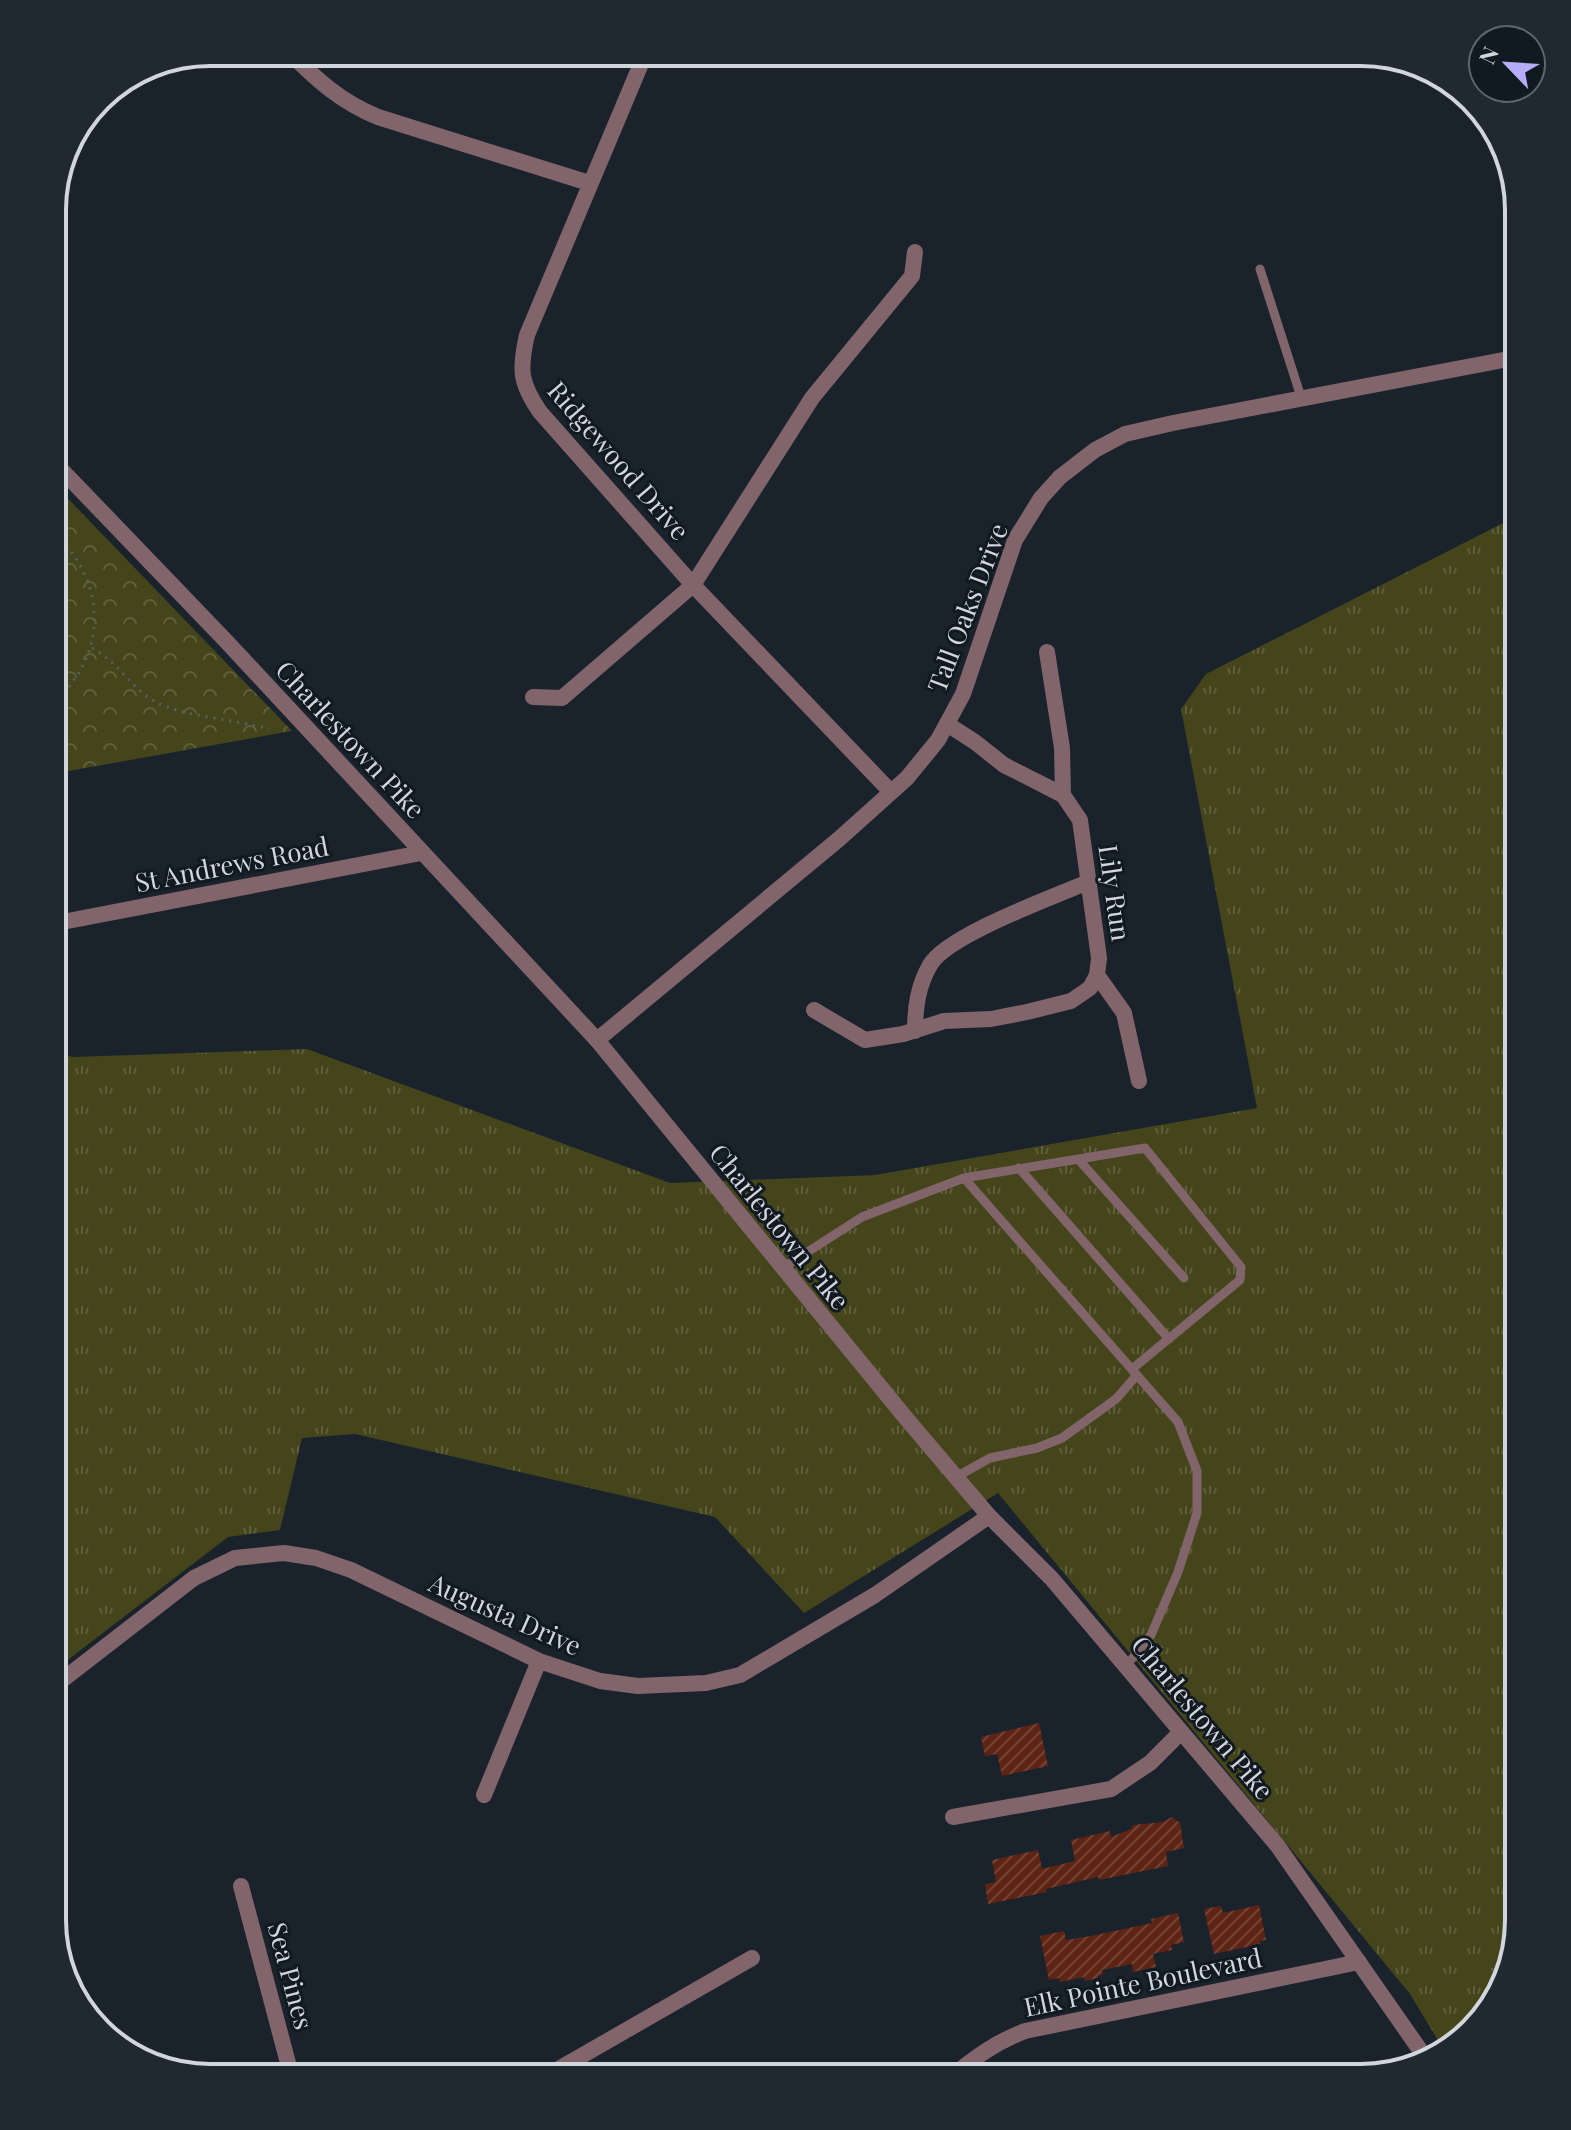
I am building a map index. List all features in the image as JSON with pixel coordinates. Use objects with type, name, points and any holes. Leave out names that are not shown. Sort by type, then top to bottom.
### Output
[{"type":"street","points":[[303,66],[320,84],[353,106],[378,117],[589,183]]},
{"type":"street","name":"Ridgewood Drive","points":[[640,66],[527,335],[522,355],[523,384],[540,412],[693,585],[891,792]]},
{"type":"street","points":[[533,697],[562,698],[693,585],[812,398],[912,276],[915,252]]},
{"type":"street","name":"Tall Oaks Drive","points":[[597,1040],[839,839],[891,792],[938,740],[963,694],[1015,540],[1041,498],[1060,477],[1095,450],[1125,434],[1301,397],[1505,360]]},
{"type":"street","name":"Charlestown Pike","points":[[66,475],[226,641],[597,1040],[781,1269],[956,1477],[989,1516],[1052,1579],[1277,1845],[1421,2051]]},
{"type":"street","points":[[947,724],[1004,765],[1063,795],[1062,748],[1047,652]]},
{"type":"street","name":"Lily Run","points":[[814,1010],[865,1040],[915,1031],[944,1021],[991,1019],[1071,1001],[1090,988],[1097,975],[1097,932],[1080,820],[1063,795]]},
{"type":"street","name":"St Andrews Road","points":[[66,921],[421,853]]},
{"type":"street","points":[[915,1031],[915,1001],[930,963],[950,945],[1088,882]]},
{"type":"street","points":[[1097,975],[1124,1013],[1139,1081]]},
{"type":"street","name":"Augusta Drive","points":[[66,1677],[194,1578],[235,1558],[284,1553],[316,1558],[351,1570],[539,1661],[600,1681],[638,1686],[680,1686],[740,1675],[875,1595],[989,1516]]},
{"type":"street","points":[[484,1795],[539,1661]]},
{"type":"street","points":[[953,1817],[1111,1789],[1150,1763],[1180,1733]]},
{"type":"street","name":"Sea Pines","points":[[241,1886],[288,2064]]},
{"type":"street","points":[[571,2064],[752,1958]]},
{"type":"street","name":"Elk Pointe Boulevard","points":[[967,2064],[1001,2040],[1025,2031],[1359,1962]]},
{"type":"lane","points":[[1260,269],[1301,397]]},
{"type":"lane","points":[[781,1269],[862,1217],[964,1178],[1145,1148],[1241,1267],[1240,1280],[1134,1372],[1116,1399],[1062,1438],[1037,1448],[990,1458],[956,1477]]},
{"type":"lane","points":[[1078,1159],[1184,1278]]},
{"type":"lane","points":[[1019,1168],[1169,1339]]},
{"type":"lane","points":[[964,1178],[1178,1422],[1197,1471],[1197,1513],[1178,1572],[1151,1635],[1127,1665]]},
{"type":"path","points":[[66,544],[89,584],[94,604],[92,648],[66,692]]},
{"type":"path","points":[[92,648],[151,699],[170,709],[269,729]]},
{"type":"green space","points":[[66,497],[292,731],[66,771]]},
{"type":"green space","points":[[1505,522],[1505,1920],[1504,1939],[1494,1975],[1486,1992],[1463,2022],[1438,2041],[1410,1994],[998,1493],[804,1613],[715,1517],[355,1434],[302,1438],[280,1530],[228,1537],[66,1661],[66,1055],[307,1049],[670,1183],[875,1175],[1257,1108],[1181,709],[1206,674]]},
{"type":"building","points":[[1039,1723],[1048,1766],[1002,1776],[997,1754],[985,1756],[981,1737]]},
{"type":"building","points":[[1172,1817],[1180,1823],[1184,1848],[1166,1852],[1168,1866],[1099,1880],[1098,1877],[1046,1889],[1047,1892],[988,1904],[985,1884],[996,1882],[992,1860],[1038,1850],[1042,1869],[1075,1861],[1071,1840],[1110,1831],[1111,1837],[1131,1829],[1133,1825],[1163,1822]]},
{"type":"building","points":[[1259,1905],[1266,1940],[1214,1954],[1204,1909],[1221,1906],[1223,1913]]},
{"type":"building","points":[[1178,1913],[1184,1942],[1171,1945],[1172,1950],[1153,1954],[1156,1967],[1133,1972],[1132,1964],[1102,1970],[1103,1974],[1098,1978],[1085,1981],[1084,1977],[1060,1982],[1059,1978],[1049,1980],[1040,1936],[1064,1931],[1066,1940],[1091,1936],[1152,1923],[1151,1919]]}]
